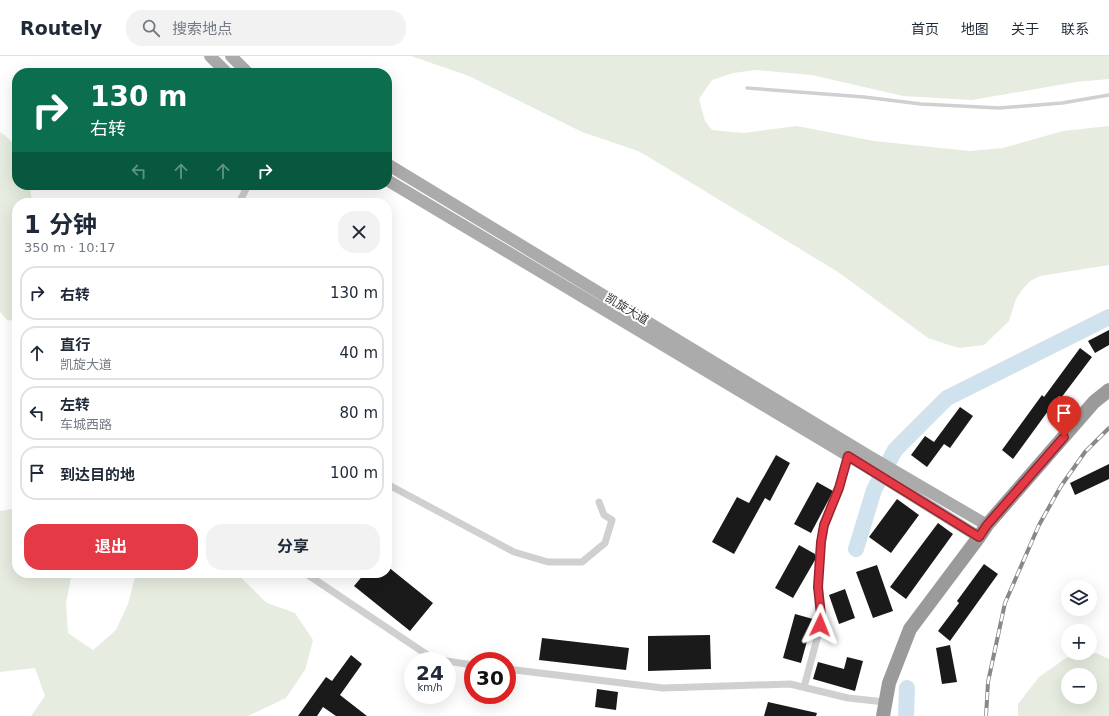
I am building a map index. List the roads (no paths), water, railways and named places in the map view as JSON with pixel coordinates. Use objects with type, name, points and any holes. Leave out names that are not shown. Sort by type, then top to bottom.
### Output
[{"type":"highway","points":[[884,709],[889,683],[910,629],[987,525],[1094,402],[1109,390]]},
{"type":"main road","points":[[210,56],[222,68]]},
{"type":"main road","points":[[231,56],[243,68]]},
{"type":"main road","name":"凯旋大道","points":[[392,167],[864,459]]},
{"type":"main road","name":"凯旋大道","points":[[392,183],[848,456],[864,459]]},
{"type":"main road","points":[[864,459],[893,477],[979,537]]},
{"type":"main road","points":[[893,477],[987,525]]},
{"type":"street","points":[[804,687],[818,635],[821,615],[818,587],[821,542],[824,525],[839,488],[848,456]]},
{"type":"street","points":[[392,487],[514,552],[548,562],[582,562],[605,543],[612,520],[604,514],[599,502]]},
{"type":"street","points":[[312,578],[423,652]]},
{"type":"street","points":[[516,670],[663,688],[790,684],[848,698],[884,709]]},
{"type":"lane","points":[[746,88],[864,97],[920,104],[999,108],[1062,103],[1109,96]]},
{"type":"waterway","points":[[856,549],[874,490],[895,450],[947,398],[1109,317]]},
{"type":"waterway","points":[[906,716],[907,688]]},
{"type":"railway","points":[[986,716],[988,682],[1005,603],[1039,525],[1061,486],[1085,452],[1109,428]]}]
